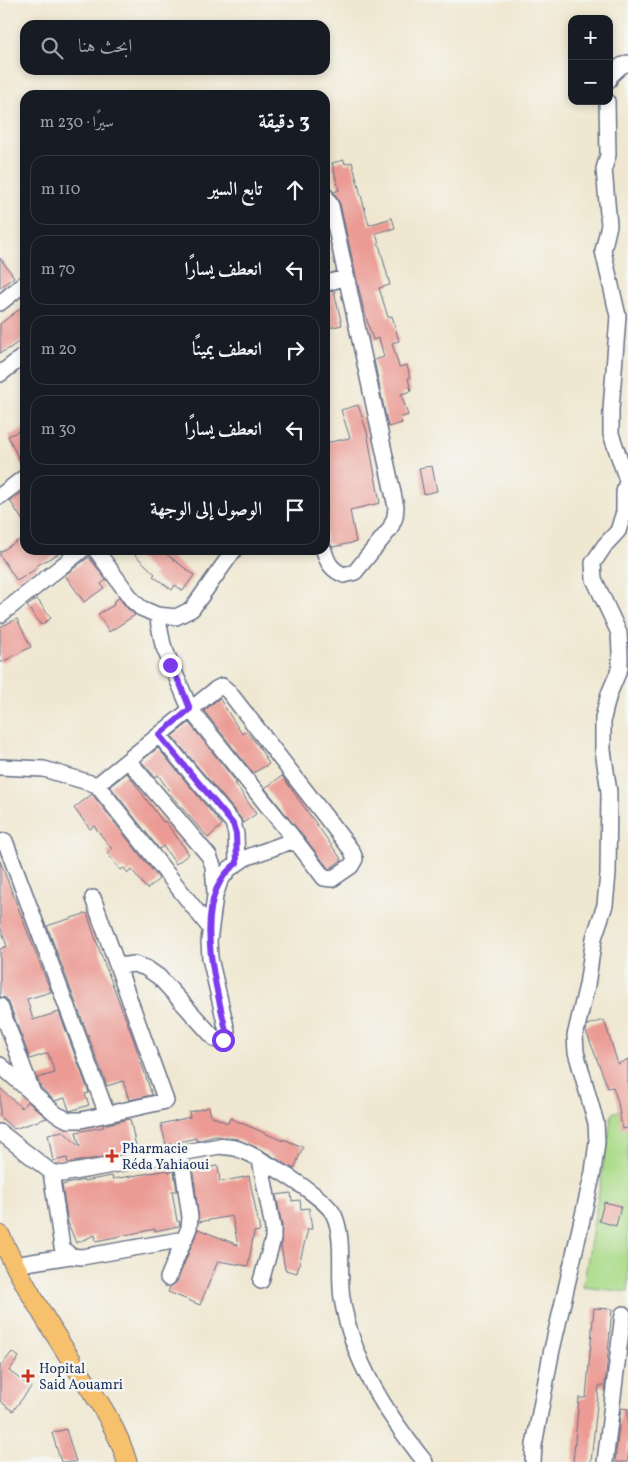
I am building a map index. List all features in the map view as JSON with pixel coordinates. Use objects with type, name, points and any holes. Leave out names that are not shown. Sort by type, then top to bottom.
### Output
[{"type":"main road","points":[[0,1235],[14,1266],[40,1311],[104,1409],[124,1450],[127,1462]]},
{"type":"street","points":[[613,73],[628,63]]},
{"type":"street","points":[[533,1462],[534,1445],[551,1354],[593,1172],[597,1142],[596,1123],[576,1052],[576,1036],[594,938],[605,905],[608,874],[609,792],[603,750],[603,718],[609,694],[620,668],[620,652],[619,634],[594,579],[593,562],[605,545],[618,532],[624,512],[627,479],[611,434],[618,316],[603,251],[609,225],[604,169],[608,155],[607,105]]},
{"type":"street","points":[[325,555],[333,570],[344,575],[355,572],[390,529],[395,517],[396,508],[330,204]]},
{"type":"street","points":[[330,282],[346,277]]},
{"type":"street","points":[[0,303],[20,287]]},
{"type":"street","points":[[0,374],[20,359]]},
{"type":"street","points":[[0,496],[20,480]]},
{"type":"street","points":[[0,615],[76,555]]},
{"type":"street","points":[[100,555],[133,601],[141,608],[157,615],[176,617],[192,609],[230,555]]},
{"type":"street","points":[[97,785],[190,709],[222,686],[229,692],[352,851],[355,859],[351,866],[332,879],[324,878],[190,709],[163,645],[157,615]]},
{"type":"street","points":[[159,735],[233,824],[236,834],[237,863]]},
{"type":"street","points":[[128,760],[209,856],[213,866],[215,896]]},
{"type":"street","points":[[0,766],[44,769],[97,785],[210,928]]},
{"type":"street","points":[[2,838],[107,1114]]},
{"type":"street","points":[[119,966],[134,964],[146,968],[159,977],[216,1040],[223,1040],[226,1031],[210,958],[210,928],[215,896],[220,881],[230,869],[245,858],[289,842],[298,844]]},
{"type":"street","points":[[0,1065],[56,1114],[68,1120],[81,1120],[166,1101],[93,898]]},
{"type":"street","points":[[0,1006],[32,1093]]},
{"type":"street","points":[[0,1132],[51,1172],[62,1174],[220,1146],[235,1148],[260,1160],[323,1202],[334,1214],[338,1230],[341,1296],[363,1370],[389,1414],[425,1462]]},
{"type":"street","points":[[168,1278],[189,1228],[190,1217],[181,1154]]},
{"type":"street","points":[[260,1160],[273,1228],[273,1239],[261,1281]]},
{"type":"street","points":[[51,1172],[62,1247],[70,1256]]},
{"type":"street","points":[[14,1266],[70,1256],[82,1257],[185,1239]]},
{"type":"street","points":[[605,1462],[623,1314]]},
{"type":"green space","points":[[628,1108],[628,1292],[583,1287],[612,1113]]},
{"type":"building","points":[[344,160],[345,164],[352,162],[369,225],[392,218],[395,228],[376,233],[390,285],[379,288],[388,317],[392,316],[399,341],[392,343],[399,367],[407,365],[411,391],[401,394],[408,415],[400,418],[402,423],[388,427],[374,360],[384,357],[379,338],[373,340],[363,307],[340,204],[334,192],[339,190],[332,163]]},
{"type":"building","points":[[0,258],[14,277],[0,288]]},
{"type":"building","points":[[334,291],[342,325],[330,328],[330,292]]},
{"type":"building","points":[[20,309],[20,341],[0,353],[0,324]]},
{"type":"building","points":[[358,405],[367,432],[380,503],[350,510],[356,542],[333,547],[330,544],[330,442],[350,438],[341,410]]},
{"type":"building","points":[[20,430],[20,462],[8,436]]},
{"type":"building","points":[[432,466],[437,491],[424,494],[419,468]]},
{"type":"building","points":[[20,494],[20,516],[10,501]]},
{"type":"building","points":[[19,540],[20,555],[56,555],[36,566],[37,568],[17,581],[0,555],[0,552]]},
{"type":"building","points":[[135,555],[168,555],[194,575],[183,591],[175,585],[172,590],[153,576],[155,574]]},
{"type":"building","points":[[89,557],[106,580],[101,584],[104,588],[84,602],[65,575]]},
{"type":"building","points":[[119,598],[135,615],[109,632],[98,614],[114,605],[113,602]]},
{"type":"building","points":[[37,599],[51,618],[41,625],[27,606]]},
{"type":"building","points":[[17,619],[31,647],[0,663],[0,627]]},
{"type":"building","points":[[219,698],[242,734],[246,731],[259,747],[269,764],[253,773],[204,711]]},
{"type":"building","points":[[189,723],[237,783],[235,783],[256,814],[243,823],[172,736]]},
{"type":"building","points":[[158,748],[222,825],[208,838],[169,793],[158,775],[155,777],[141,761]]},
{"type":"building","points":[[127,773],[189,854],[176,864],[163,846],[159,849],[110,786]]},
{"type":"building","points":[[282,776],[342,860],[329,869],[265,788]]},
{"type":"building","points":[[92,794],[159,879],[147,889],[132,870],[128,873],[124,868],[120,870],[107,853],[112,849],[94,826],[90,829],[74,808]]},
{"type":"building","points":[[0,861],[51,992],[27,999],[33,1020],[59,1012],[89,1093],[85,1094],[89,1105],[70,1111],[65,1098],[55,1101],[41,1088],[37,1078],[55,1073],[48,1053],[30,1059],[9,1003],[6,998],[0,997],[0,949],[7,946],[0,926]]},
{"type":"building","points":[[87,913],[152,1095],[129,1100],[123,1081],[107,1086],[47,926]]},
{"type":"building","points":[[604,1020],[618,1064],[628,1059],[628,1128],[622,1129],[618,1102],[613,1087],[608,1088],[586,1031],[587,1025]]},
{"type":"building","points":[[0,1088],[22,1108],[27,1101],[47,1118],[14,1129],[0,1117]]},
{"type":"building","points":[[209,1107],[211,1116],[228,1123],[230,1118],[283,1141],[283,1139],[303,1147],[294,1169],[262,1150],[237,1139],[216,1136],[196,1141],[196,1138],[166,1145],[161,1124],[190,1117],[189,1112]]},
{"type":"building","points":[[130,1119],[137,1151],[68,1163],[67,1158],[53,1161],[48,1134],[63,1131],[80,1147],[76,1132],[104,1127],[103,1125]]},
{"type":"building","points":[[218,1166],[220,1182],[249,1176],[260,1231],[254,1232],[248,1266],[218,1261],[200,1305],[168,1292],[170,1287],[177,1282],[198,1229],[238,1245],[232,1216],[199,1222],[193,1169]]},
{"type":"building","points":[[168,1170],[168,1172],[174,1171],[177,1191],[172,1191],[177,1221],[180,1222],[179,1226],[96,1241],[95,1235],[76,1243],[68,1223],[62,1185],[112,1176],[113,1179]]},
{"type":"building","points":[[291,1193],[292,1201],[300,1200],[301,1209],[309,1208],[312,1229],[308,1229],[297,1273],[285,1270],[281,1245],[282,1226],[276,1195]]},
{"type":"building","points":[[604,1202],[621,1206],[616,1226],[599,1221]]},
{"type":"building","points":[[594,1308],[612,1309],[605,1386],[599,1386],[591,1462],[573,1462],[579,1398],[586,1398]]},
{"type":"building","points":[[12,1352],[19,1357],[9,1371],[31,1387],[13,1411],[0,1401],[0,1364],[2,1365]]},
{"type":"building","points":[[621,1408],[628,1409],[628,1462],[615,1462]]},
{"type":"building","points":[[66,1429],[76,1462],[61,1462],[52,1433]]},
{"type":"place","name":"Pharmacie Réda Yahiaoui","points":[[112,1156]]},
{"type":"place","name":"Hopital Said Aouamri","points":[[28,1376]]},
{"type":"route","points":[[170,665],[190,709],[159,735],[233,824],[236,834],[237,863],[220,881],[211,917],[209,941],[210,958],[226,1031],[223,1040]]}]
